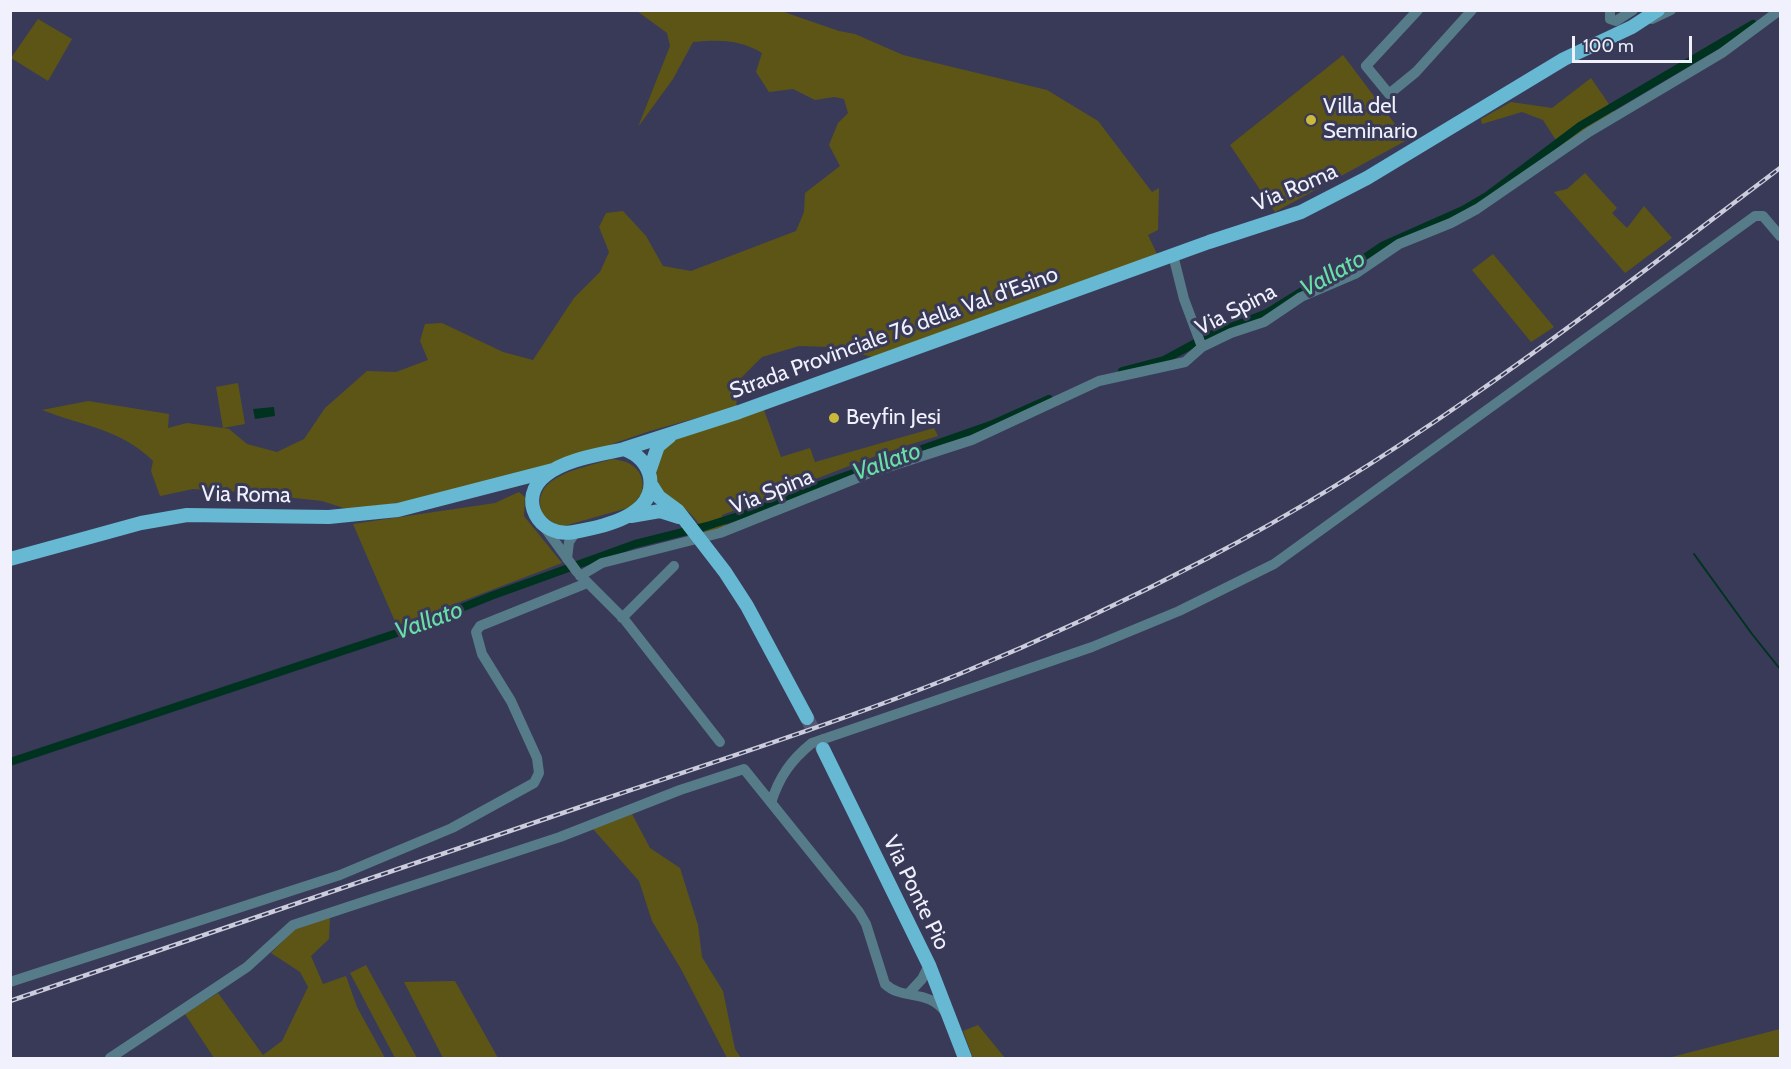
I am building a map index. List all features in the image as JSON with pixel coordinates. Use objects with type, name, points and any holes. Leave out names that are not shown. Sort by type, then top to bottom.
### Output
[{"type":"main road","name":"Via Roma","points":[[1123,273],[1301,212],[1367,178],[1564,59],[1632,27],[1658,10]]},
{"type":"main road","name":"Strada Provinciale 76 della Val d'Esino","points":[[483,489],[540,471],[553,470],[640,446],[678,430],[873,364],[1123,273]]},
{"type":"main road","name":"Strada Provinciale 76 della Val d'Esino","points":[[544,528],[563,533],[576,532],[629,516],[648,500],[650,479],[658,446],[678,430]]},
{"type":"main road","points":[[624,449],[637,454],[658,497],[670,504],[699,536],[747,606],[807,718]]},
{"type":"main road","points":[[544,528],[535,516],[532,495],[537,484],[553,470]]},
{"type":"main road","points":[[483,489],[520,486],[532,495]]},
{"type":"main road","name":"Via Roma","points":[[10,559],[141,523],[187,515],[329,517],[398,510],[483,489]]},
{"type":"main road","points":[[629,516],[660,511],[685,521]]},
{"type":"main road","name":"Via Ponte Pio","points":[[823,749],[929,965],[965,1059]]},
{"type":"street","points":[[1418,10],[1366,66],[1389,94],[1416,72],[1472,10]]},
{"type":"street","points":[[1611,16],[1633,10]]},
{"type":"street","points":[[1632,27],[1671,10]]},
{"type":"street","name":"Via Spina","points":[[10,982],[340,875],[452,828],[534,783],[539,773],[537,758],[511,701],[482,654],[476,632],[480,626],[581,577],[602,562],[699,536],[720,533],[867,474],[972,440],[1099,381],[1185,362],[1201,343],[1264,322],[1301,297],[1355,274],[1399,244],[1451,223],[1477,209],[1589,132],[1722,53],[1780,10]]},
{"type":"street","points":[[771,803],[778,781],[793,758],[819,740],[1092,647],[1179,611],[1274,564],[1755,216],[1763,216],[1780,236]]},
{"type":"street","points":[[1173,255],[1184,299],[1201,343]]},
{"type":"street","points":[[544,528],[581,577],[622,618],[720,742]]},
{"type":"street","points":[[568,560],[569,542],[576,532]]},
{"type":"street","points":[[622,618],[674,566]]},
{"type":"street","points":[[110,1059],[247,967],[284,930],[302,921],[560,837],[680,790],[744,769],[859,912],[866,924],[885,984],[891,990],[925,996],[935,1002],[948,1016]]},
{"type":"street","points":[[908,993],[922,979],[929,965]]},
{"type":"street","points":[[908,993],[921,985],[937,985]]},
{"type":"street","points":[[925,996],[932,993],[937,985]]},
{"type":"shaded area","points":[[637,11],[781,11],[839,31],[855,34],[903,55],[1047,90],[1098,121],[1152,192],[1159,188],[1158,230],[1148,235],[1157,254],[877,358],[831,347],[799,346],[762,357],[739,380],[736,407],[650,431],[554,464],[411,501],[350,510],[322,501],[240,492],[193,489],[160,496],[151,471],[153,461],[141,450],[115,435],[42,410],[88,401],[169,414],[168,428],[187,423],[229,429],[247,444],[277,452],[304,439],[325,408],[367,371],[396,372],[428,360],[420,341],[425,324],[442,323],[503,352],[533,360],[574,298],[600,272],[609,252],[599,227],[606,213],[623,211],[646,236],[663,266],[691,271],[796,231],[804,212],[805,193],[840,166],[829,145],[838,123],[848,113],[844,99],[834,97],[815,100],[793,89],[769,92],[756,72],[762,53],[745,45],[728,42],[693,42],[673,79],[638,127],[670,46],[667,33]]},
{"type":"shaded area","points":[[38,19],[72,39],[48,81],[11,58]]},
{"type":"shaded area","points":[[1343,55],[1407,140],[1275,212],[1230,145]]},
{"type":"shaded area","points":[[1591,78],[1615,113],[1561,148],[1543,120],[1522,112],[1482,124],[1481,119],[1511,102],[1552,108]]},
{"type":"shaded area","points":[[1585,173],[1617,208],[1612,213],[1627,228],[1644,206],[1672,238],[1625,273],[1554,192],[1567,189]]},
{"type":"shaded area","points":[[1493,254],[1554,327],[1531,342],[1472,270]]},
{"type":"shaded area","points":[[238,383],[245,424],[223,428],[216,387]]},
{"type":"shaded area","points":[[274,407],[275,416],[255,419],[253,409]]},
{"type":"shaded area","points":[[764,410],[781,457],[810,448],[815,462],[934,428],[938,436],[856,463],[722,515],[727,528],[706,533],[680,504],[667,496],[658,483],[656,468],[661,453],[670,441]]},
{"type":"shaded area","points":[[612,459],[626,462],[640,473],[642,493],[631,507],[564,526],[555,524],[543,515],[540,501],[543,491],[551,482],[574,470]]},
{"type":"shaded area","points":[[519,492],[525,497],[524,516],[562,563],[397,626],[353,524],[495,503]]},
{"type":"shaded area","points":[[632,814],[650,848],[680,868],[698,925],[702,957],[723,991],[735,1049],[741,1058],[727,1058],[681,969],[652,921],[639,881],[593,829]]},
{"type":"shaded area","points":[[330,917],[329,939],[311,956],[323,984],[346,976],[357,1007],[385,1058],[214,1058],[185,1014],[218,993],[263,1055],[282,1041],[308,987],[300,972],[271,953],[294,930]]},
{"type":"shaded area","points":[[366,965],[417,1058],[395,1058],[350,973]]},
{"type":"shaded area","points":[[455,981],[498,1058],[443,1058],[404,982]]},
{"type":"shaded area","points":[[978,1025],[1005,1058],[973,1058],[963,1031]]},
{"type":"shaded area","points":[[1780,1029],[1780,1058],[1668,1058]]},
{"type":"waterway","name":"Vallato","points":[[1122,371],[1164,360],[1210,335],[1267,313],[1312,285],[1345,271],[1382,246],[1463,210],[1487,196],[1580,126],[1753,24]]},
{"type":"waterway","name":"Vallato","points":[[10,762],[409,629],[491,596],[635,544],[707,526],[760,509],[811,488],[993,424],[1049,399]]},
{"type":"waterway","points":[[1694,554],[1780,669]]},
{"type":"tunnel","points":[[807,718],[823,749]]},
{"type":"railway","points":[[10,1001],[821,726],[957,675],[1084,620],[1208,558],[1284,516],[1431,424],[1642,273],[1780,168]]},
{"type":"place","name":"Villa del Seminario","points":[[1311,120]]},
{"type":"place","name":"Beyfin Jesi","points":[[834,418]]}]
